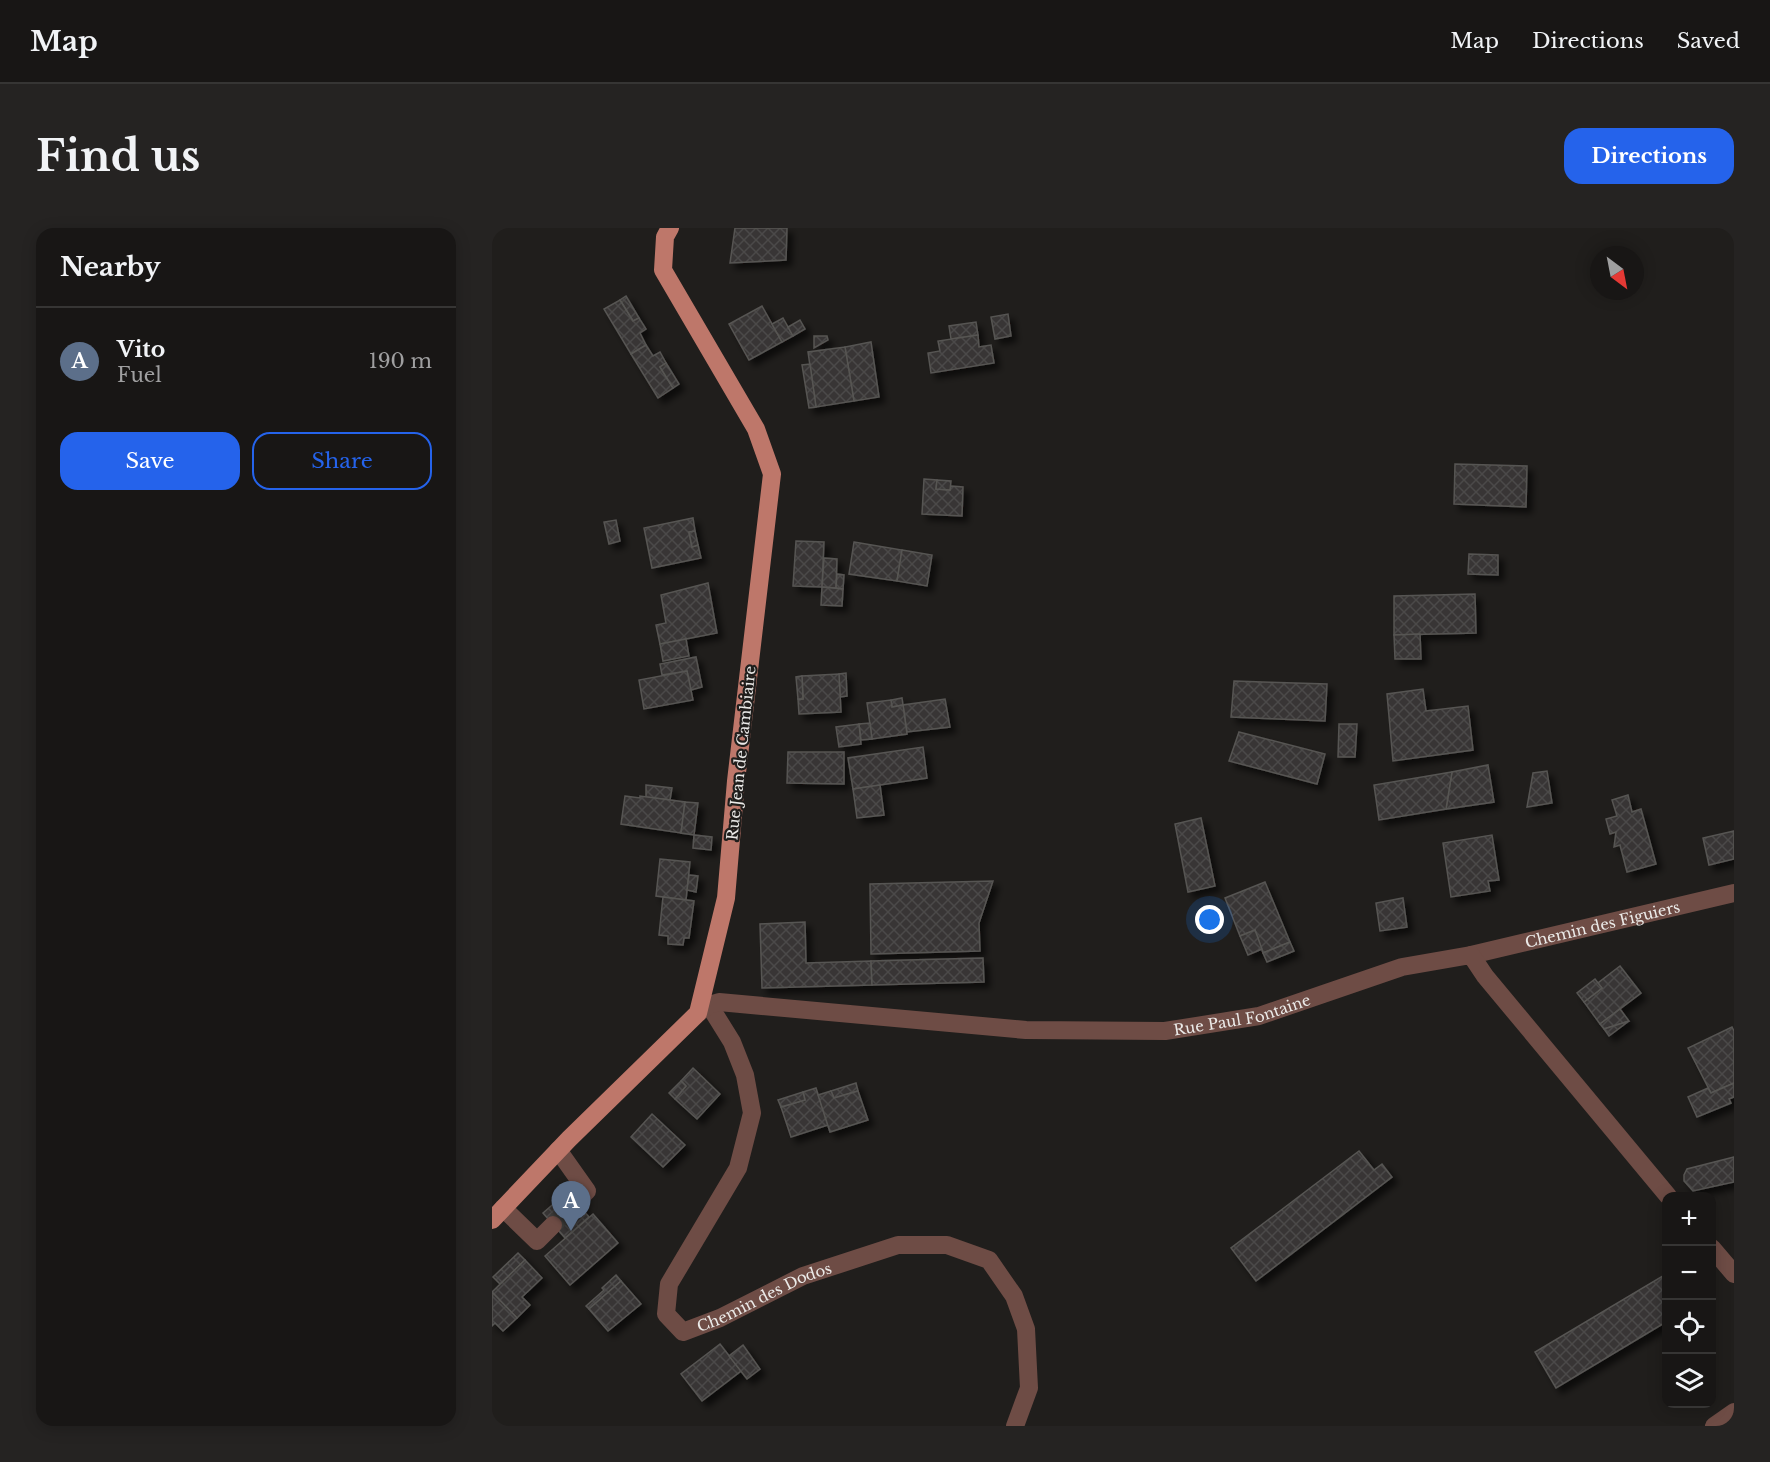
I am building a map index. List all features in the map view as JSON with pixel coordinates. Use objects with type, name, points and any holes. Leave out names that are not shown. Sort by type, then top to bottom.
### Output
[{"type":"main road","name":"Rue Jean de Cambiaire","points":[[670,228],[665,237],[663,270],[756,429],[772,474],[736,781],[726,898],[704,1009]]},
{"type":"main road","points":[[497,1214],[558,1150],[704,1009]]},
{"type":"street","name":"Chemin des Figuiers","points":[[1471,955],[1734,893]]},
{"type":"street","name":"Rue Paul Fontaine","points":[[704,1009],[719,1002],[1026,1030],[1165,1031],[1259,1016],[1402,967],[1471,955]]},
{"type":"street","points":[[1471,955],[1485,976],[1664,1192]]},
{"type":"street","name":"Chemin des Dodos","points":[[704,1009],[732,1042],[745,1075],[752,1113],[738,1168],[669,1284],[666,1314],[683,1332],[720,1318],[803,1276],[856,1258],[898,1245],[947,1245],[989,1260],[1014,1296],[1026,1329],[1029,1388],[1015,1426]]},
{"type":"street","points":[[558,1150],[587,1191],[576,1202]]},
{"type":"street","points":[[497,1214],[537,1241],[553,1225]]},
{"type":"street","points":[[1716,1253],[1734,1274]]},
{"type":"street","points":[[1714,1426],[1734,1412]]},
{"type":"building","points":[[735,228],[787,228],[786,260],[730,263]]},
{"type":"building","points":[[626,296],[639,318],[633,321],[620,300]]},
{"type":"building","points":[[620,300],[633,321],[639,318],[646,329],[640,333],[646,345],[631,354],[604,309]]},
{"type":"building","points":[[762,306],[782,342],[749,360],[729,324]]},
{"type":"building","points":[[1008,314],[1011,336],[995,339],[991,317]]},
{"type":"building","points":[[783,318],[793,336],[782,342],[772,324]]},
{"type":"building","points":[[800,320],[805,329],[793,336],[788,327]]},
{"type":"building","points":[[976,322],[978,335],[951,339],[949,326]]},
{"type":"building","points":[[978,335],[979,347],[991,345],[994,363],[931,373],[928,353],[940,351],[938,341]]},
{"type":"building","points":[[814,336],[827,336],[828,340],[814,348]]},
{"type":"building","points":[[871,342],[879,397],[854,401],[845,347]]},
{"type":"building","points":[[646,345],[653,356],[660,352],[666,363],[660,367],[673,388],[658,398],[631,354]]},
{"type":"building","points":[[845,347],[854,401],[816,407],[808,352]]},
{"type":"building","points":[[666,363],[679,384],[673,388],[660,367]]},
{"type":"building","points":[[810,364],[816,407],[809,408],[802,365]]},
{"type":"building","points":[[1455,464],[1527,466],[1526,507],[1454,504]]},
{"type":"building","points":[[924,479],[937,480],[936,489],[950,490],[951,486],[963,487],[962,516],[922,514]]},
{"type":"building","points":[[937,480],[951,481],[950,490],[936,489]]},
{"type":"building","points":[[693,518],[695,531],[689,532],[692,547],[698,545],[701,558],[652,568],[644,528]]},
{"type":"building","points":[[616,520],[620,541],[609,544],[604,522]]},
{"type":"building","points":[[695,531],[698,545],[692,547],[689,532]]},
{"type":"building","points":[[796,541],[824,542],[822,587],[793,586]]},
{"type":"building","points":[[854,542],[902,550],[897,581],[849,574]]},
{"type":"building","points":[[902,550],[932,555],[927,586],[897,581]]},
{"type":"building","points":[[1469,554],[1498,555],[1498,575],[1468,574]]},
{"type":"building","points":[[824,558],[837,559],[836,588],[822,587]]},
{"type":"building","points":[[837,574],[844,575],[843,589],[836,588]]},
{"type":"building","points":[[708,583],[717,633],[660,644],[656,625],[666,623],[661,595]]},
{"type":"building","points":[[822,587],[843,589],[842,606],[821,605]]},
{"type":"building","points":[[1475,594],[1476,633],[1394,635],[1394,596]]},
{"type":"building","points":[[1420,634],[1421,659],[1395,659],[1394,635]]},
{"type":"building","points":[[686,639],[689,656],[663,661],[660,644]]},
{"type":"building","points":[[696,657],[702,687],[691,690],[687,671],[662,675],[660,664]]},
{"type":"building","points":[[687,671],[693,700],[644,709],[639,680]]},
{"type":"building","points":[[846,673],[847,696],[840,697],[839,674]]},
{"type":"building","points":[[839,674],[841,712],[799,714],[798,699],[803,699],[802,676]]},
{"type":"building","points":[[802,676],[803,699],[798,699],[796,677]]},
{"type":"building","points":[[1234,681],[1327,684],[1325,721],[1231,717]]},
{"type":"building","points":[[1423,689],[1426,711],[1468,706],[1473,750],[1393,761],[1387,694]]},
{"type":"building","points":[[902,698],[903,705],[892,707],[891,700]]},
{"type":"building","points":[[945,699],[950,727],[907,732],[903,705]]},
{"type":"building","points":[[891,700],[892,707],[903,705],[907,734],[872,739],[867,703]]},
{"type":"building","points":[[870,723],[872,739],[861,740],[859,724]]},
{"type":"building","points":[[859,724],[861,744],[839,747],[836,727]]},
{"type":"building","points":[[1339,724],[1357,724],[1355,757],[1338,757]]},
{"type":"building","points":[[1239,732],[1325,754],[1317,784],[1229,761]]},
{"type":"building","points":[[923,747],[927,778],[853,789],[848,758]]},
{"type":"building","points":[[788,752],[844,752],[844,784],[787,783]]},
{"type":"building","points":[[1488,765],[1494,802],[1446,809],[1452,772]]},
{"type":"building","points":[[1547,771],[1552,803],[1527,807],[1533,773]]},
{"type":"building","points":[[1452,772],[1446,809],[1379,820],[1374,785]]},
{"type":"building","points":[[646,785],[672,788],[670,800],[646,797]]},
{"type":"building","points":[[880,785],[884,815],[857,818],[853,789]]},
{"type":"building","points":[[1628,795],[1632,812],[1641,809],[1656,864],[1627,872],[1620,845],[1614,847],[1616,832],[1610,834],[1606,819],[1617,816],[1612,800]]},
{"type":"building","points":[[625,796],[685,802],[681,833],[621,824]]},
{"type":"building","points":[[685,802],[698,803],[694,835],[681,833]]},
{"type":"building","points":[[1201,818],[1215,886],[1188,892],[1175,824]]},
{"type":"building","points":[[1734,831],[1734,859],[1709,865],[1703,838]]},
{"type":"building","points":[[694,835],[712,837],[711,850],[693,848]]},
{"type":"building","points":[[1492,835],[1499,880],[1488,881],[1490,891],[1451,897],[1443,843]]},
{"type":"building","points":[[660,859],[690,862],[686,900],[656,896]]},
{"type":"building","points":[[689,875],[698,876],[696,892],[687,890]]},
{"type":"building","points":[[993,881],[979,923],[980,951],[871,954],[870,884]]},
{"type":"building","points":[[1265,882],[1290,942],[1263,953],[1255,930],[1240,936],[1225,898]]},
{"type":"building","points":[[663,897],[694,901],[689,938],[684,938],[683,945],[668,944],[668,936],[659,935]]},
{"type":"building","points":[[1403,898],[1407,927],[1380,931],[1376,903]]},
{"type":"building","points":[[805,922],[806,963],[871,961],[872,985],[762,988],[760,924]]},
{"type":"building","points":[[1255,930],[1262,949],[1248,955],[1240,936]]},
{"type":"building","points":[[1290,942],[1294,951],[1267,962],[1263,953]]},
{"type":"building","points":[[983,958],[984,982],[872,985],[871,961]]},
{"type":"building","points":[[1620,966],[1641,993],[1600,1024],[1584,1002],[1602,988],[1598,983]]},
{"type":"building","points":[[1595,979],[1602,988],[1584,1002],[1577,993]]},
{"type":"building","points":[[1620,1009],[1629,1021],[1604,1029],[1600,1024]]},
{"type":"building","points":[[1629,1021],[1609,1036],[1604,1029]]},
{"type":"building","points":[[1732,1027],[1734,1031],[1734,1083],[1711,1093],[1688,1048]]},
{"type":"building","points":[[693,1068],[720,1094],[697,1119],[675,1099],[686,1086],[681,1081]]},
{"type":"building","points":[[681,1081],[686,1086],[675,1099],[669,1093]]},
{"type":"building","points":[[856,1083],[858,1091],[834,1098],[831,1091]]},
{"type":"building","points":[[1734,1083],[1734,1097],[1729,1099],[1731,1103],[1697,1117],[1688,1097],[1708,1088],[1711,1093]]},
{"type":"building","points":[[816,1088],[828,1125],[791,1137],[781,1107],[805,1100],[803,1092]]},
{"type":"building","points":[[831,1091],[834,1098],[858,1091],[868,1120],[830,1132],[818,1095]]},
{"type":"building","points":[[803,1092],[805,1100],[781,1107],[778,1100]]},
{"type":"building","points":[[652,1114],[685,1145],[663,1167],[631,1137]]},
{"type":"building","points":[[1359,1151],[1374,1170],[1382,1164],[1392,1177],[1256,1281],[1231,1248]]},
{"type":"building","points":[[1734,1157],[1734,1182],[1693,1191],[1684,1181],[1687,1169]]},
{"type":"building","points":[[567,1192],[589,1217],[565,1238],[543,1213]]},
{"type":"building","points":[[593,1214],[618,1243],[570,1285],[545,1256]]},
{"type":"building","points":[[518,1253],[525,1260],[500,1284],[493,1277]]},
{"type":"building","points":[[525,1260],[542,1278],[522,1297],[530,1305],[517,1318],[492,1292]]},
{"type":"building","points":[[616,1275],[621,1281],[589,1309],[586,1306],[604,1290],[602,1288]]},
{"type":"building","points":[[1662,1276],[1662,1324],[1556,1388],[1535,1352]]},
{"type":"building","points":[[621,1281],[641,1304],[608,1331],[589,1309]]},
{"type":"building","points":[[492,1292],[517,1318],[503,1331],[495,1323],[492,1326]]},
{"type":"building","points":[[720,1344],[741,1371],[702,1401],[681,1374]]},
{"type":"building","points":[[743,1345],[760,1369],[747,1379],[729,1356]]},
{"type":"tunnel","points":[[553,1225],[576,1202]]},
{"type":"place","name":"Vito","points":[[571,1231]]}]
